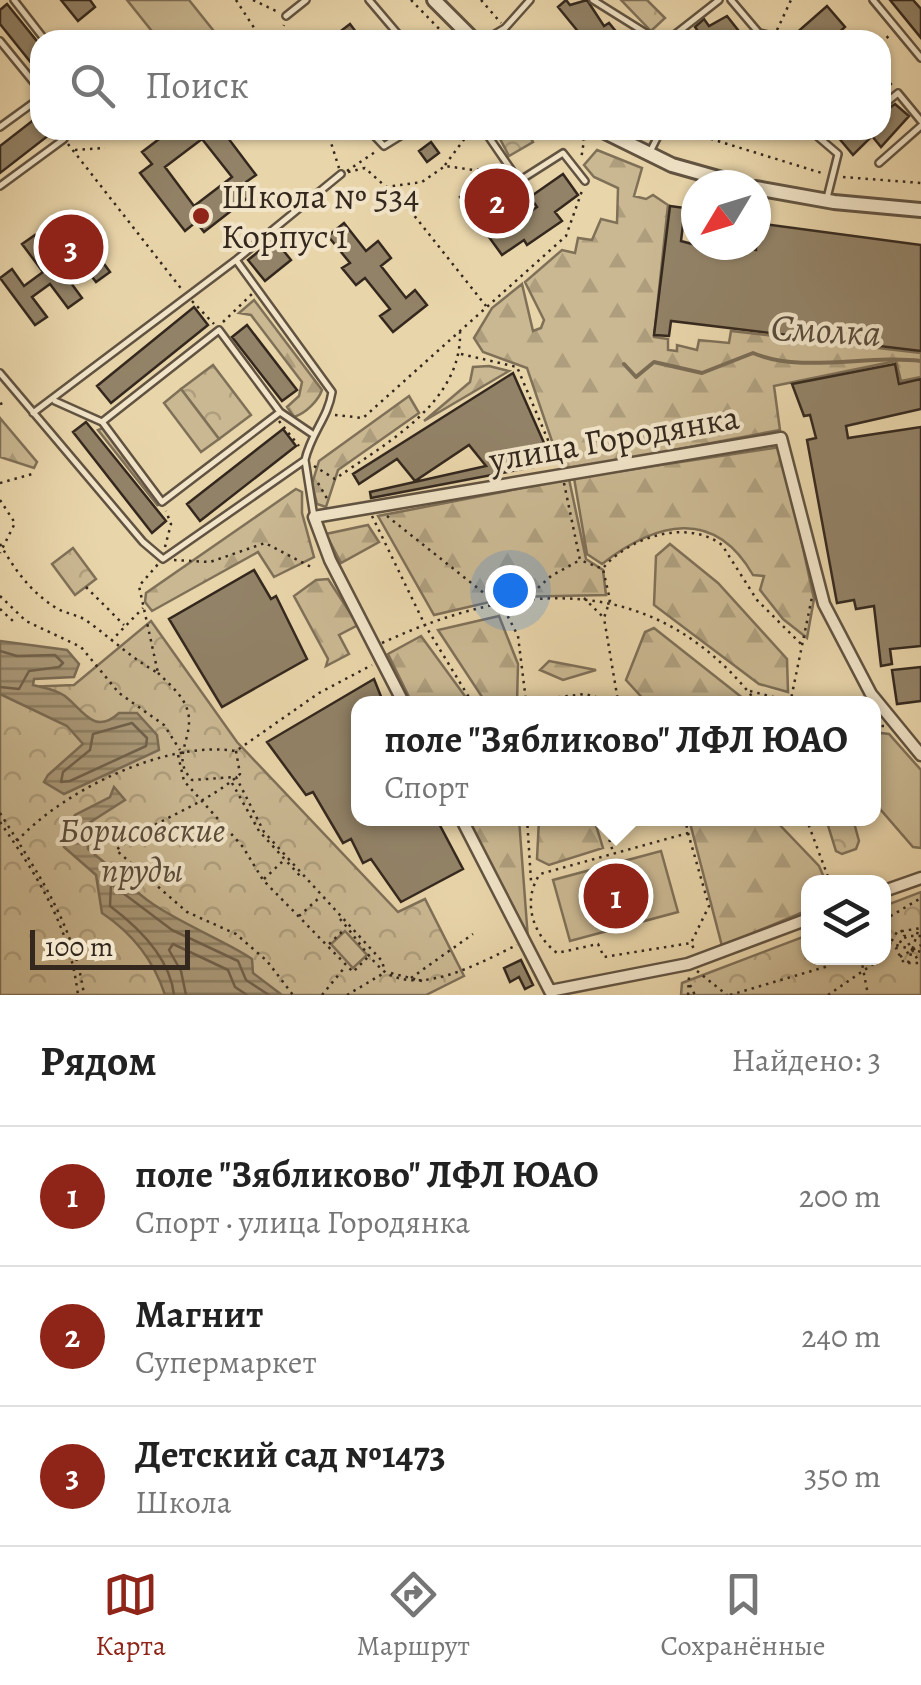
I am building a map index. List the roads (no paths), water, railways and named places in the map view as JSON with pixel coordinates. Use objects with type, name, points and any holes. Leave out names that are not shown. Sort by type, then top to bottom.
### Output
[{"type":"street","points":[[434,0],[464,30]]},
{"type":"street","points":[[619,140],[649,156],[694,170]]},
{"type":"street","points":[[771,191],[826,201],[921,210]]},
{"type":"street","name":"улица Городянка","points":[[314,517],[781,438],[824,604],[874,696]]},
{"type":"street","points":[[314,517],[330,560],[400,696]]},
{"type":"street","name":"улица Городянка","points":[[881,705],[921,755]]},
{"type":"street","points":[[465,826],[546,993],[688,964],[801,922]]},
{"type":"street","points":[[891,889],[921,878]]},
{"type":"lane","points":[[14,0],[37,30]]},
{"type":"lane","points":[[286,16],[306,0]]},
{"type":"lane","points":[[369,0],[394,30]]},
{"type":"lane","points":[[502,30],[530,0]]},
{"type":"lane","points":[[593,0],[641,30]]},
{"type":"lane","points":[[681,30],[720,0]]},
{"type":"lane","points":[[731,0],[751,30]]},
{"type":"lane","points":[[873,0],[921,58]]},
{"type":"lane","points":[[0,41],[30,78]]},
{"type":"lane","points":[[878,163],[921,124],[898,94],[891,99]]},
{"type":"lane","points":[[0,127],[30,105]]},
{"type":"lane","points":[[0,186],[63,140]]},
{"type":"lane","points":[[490,140],[519,181],[563,153],[585,181]]},
{"type":"lane","points":[[649,156],[656,140]]},
{"type":"lane","points":[[822,140],[838,154],[826,201]]},
{"type":"lane","points":[[33,413],[54,401],[236,260],[341,174]]},
{"type":"lane","points":[[236,260],[332,392],[328,414],[311,433],[306,458],[314,517]]},
{"type":"lane","points":[[102,422],[219,330],[278,414],[311,433]]},
{"type":"lane","points":[[0,373],[143,542],[162,559],[306,458]]},
{"type":"lane","points":[[54,401],[102,422],[162,502],[278,414]]},
{"type":"water","points":[[0,641],[67,650],[79,664],[74,677],[34,679],[33,685],[61,694],[96,721],[103,722],[119,713],[137,713],[157,735],[159,750],[64,794],[44,782],[83,744],[67,726],[0,694]]},
{"type":"water","points":[[114,787],[125,800],[86,825],[88,849],[110,867],[123,870],[141,896],[252,959],[253,973],[282,995],[165,995],[141,949],[102,913],[96,875],[64,847],[62,838],[75,815],[110,797]]},
{"type":"waterway","name":"Смолка","points":[[624,364],[636,377],[654,362],[702,373],[753,353],[793,362],[921,361]]},
{"type":"place","name":"Магнит","points":[[497,201]]},
{"type":"place","name":"Школа № 534 Корпус 1","points":[[201,216]]},
{"type":"place","name":"Детский сад №1473","points":[[71,247]]},
{"type":"place","name":"поле \"Зябликово\" ЛФЛ ЮАО","points":[[616,896]]},
{"type":"park label","name":"Борисовские пруды","points":[[142,850]]}]
